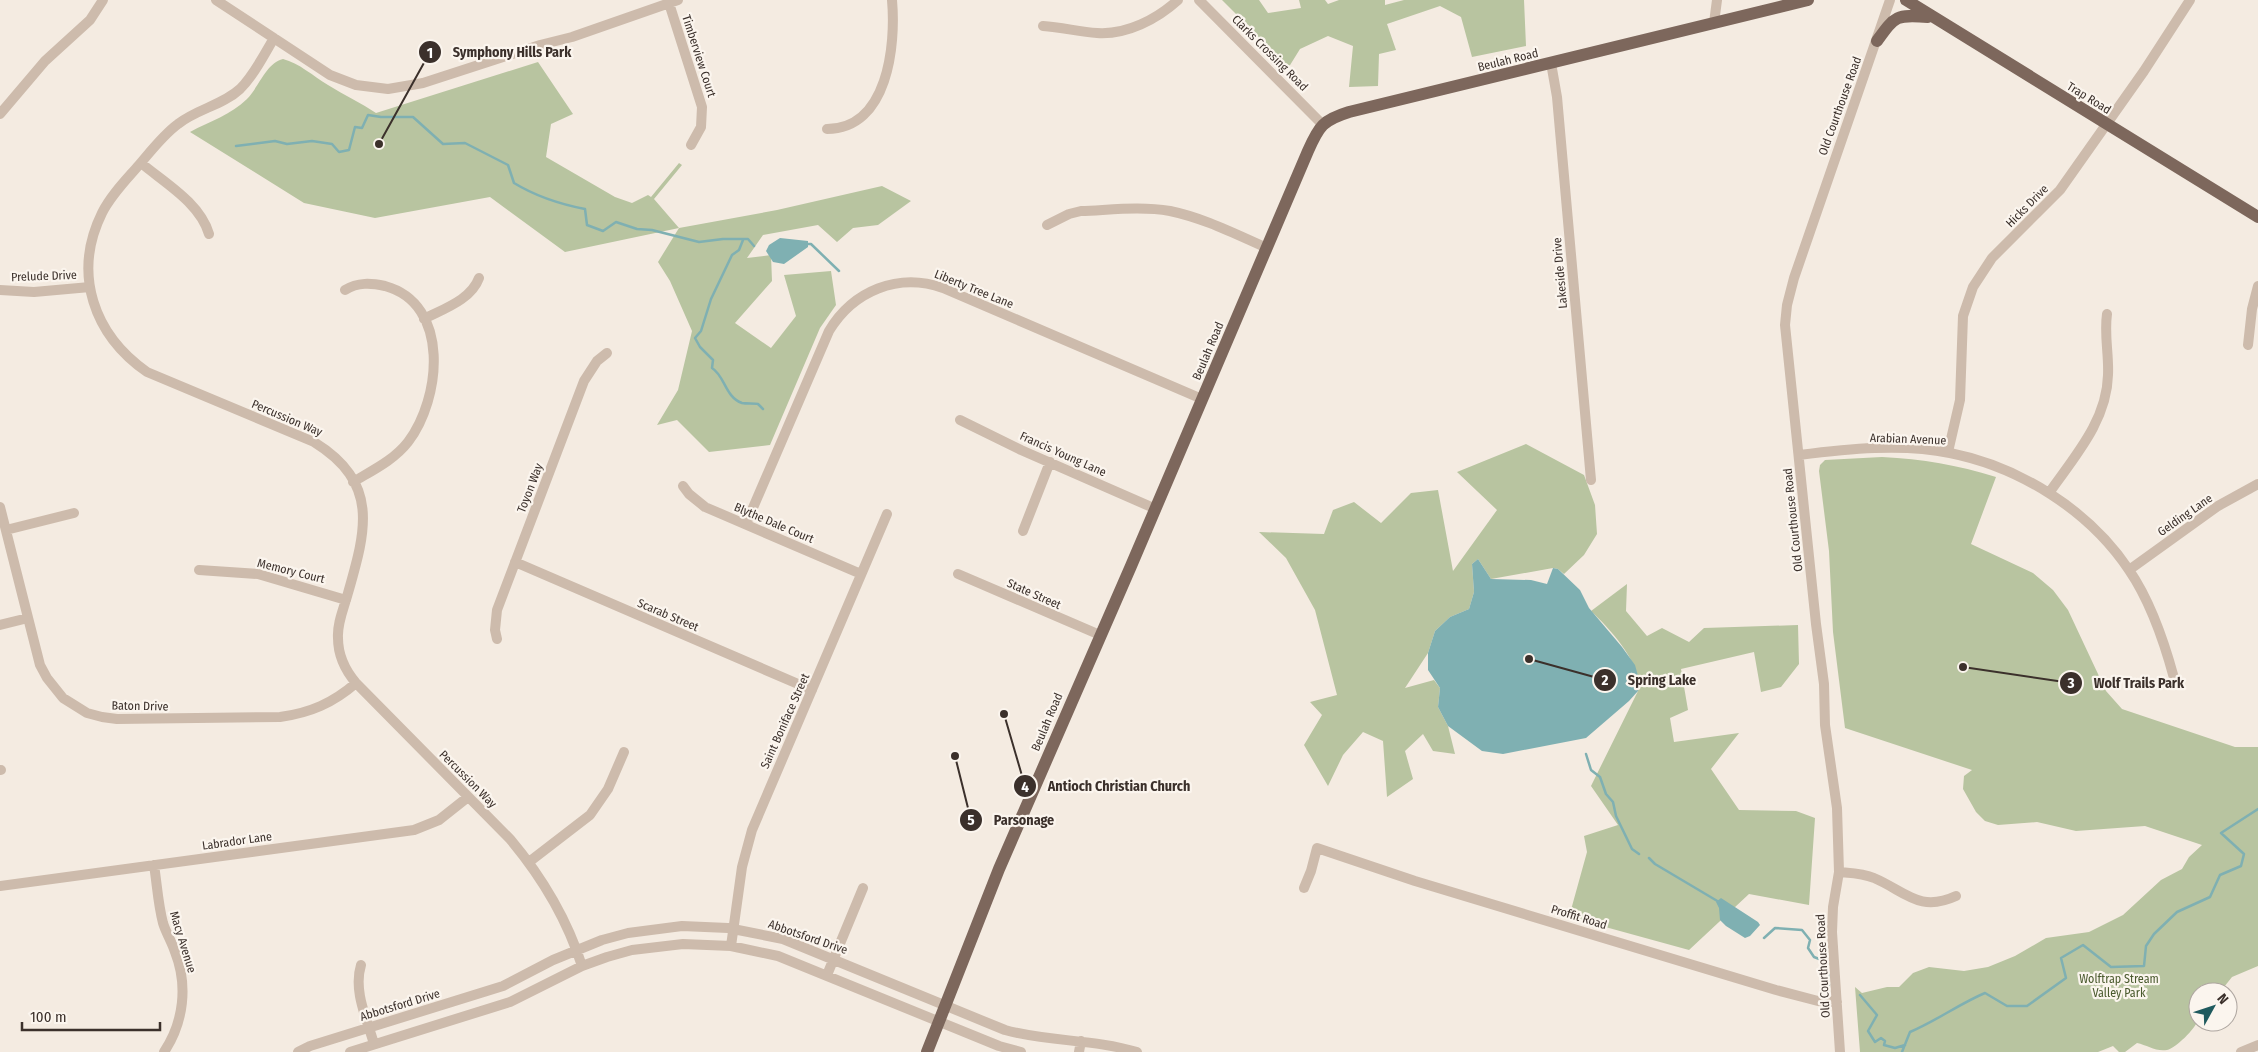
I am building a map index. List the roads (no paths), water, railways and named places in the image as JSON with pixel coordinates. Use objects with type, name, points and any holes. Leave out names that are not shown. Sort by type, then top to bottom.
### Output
[{"type":"main road","name":"Beulah Road","points":[[927,1052],[1002,861],[1156,509],[1312,142],[1322,124],[1350,112],[1808,0]]},
{"type":"main road","name":"Trap Road","points":[[1906,0],[1932,18],[2258,217]]},
{"type":"main road","points":[[1877,41],[1891,22],[1900,17],[1908,15],[1932,18]]},
{"type":"street","points":[[0,114],[45,61],[90,20],[103,0]]},
{"type":"street","points":[[216,0],[330,75],[345,82],[369,88],[403,88],[423,83],[540,45],[572,37],[672,1]]},
{"type":"street","points":[[827,129],[838,129],[857,122],[873,104],[886,76],[892,40],[892,0]]},
{"type":"street","points":[[1043,26],[1097,33],[1118,32],[1150,19],[1178,0]]},
{"type":"street","name":"Clarks Crossing Road","points":[[1199,0],[1322,124]]},
{"type":"street","points":[[1714,23],[1718,0]]},
{"type":"street","name":"Old Courthouse Road","points":[[1840,1052],[1833,924],[1833,908],[1840,872],[1837,808],[1825,725],[1824,683],[1785,336],[1787,305],[1794,278],[1842,134],[1877,41],[1890,0]]},
{"type":"street","name":"Hicks Drive","points":[[1948,452],[1960,400],[1963,316],[1973,287],[1992,258],[2060,190],[2144,71],[2190,0]]},
{"type":"street","name":"Timberview Court","points":[[672,1],[702,107],[701,127],[691,144]]},
{"type":"street","name":"Percussion Way","points":[[274,38],[247,81],[239,90],[229,98],[179,122],[168,131],[111,198],[96,227],[89,258],[90,287],[96,310],[111,338],[134,362],[166,381],[314,442],[337,458],[353,482],[362,504],[364,532],[339,626],[339,650],[343,663],[356,683],[468,796],[529,862],[550,893],[577,950],[582,966]]},
{"type":"street","name":"Lakeside Drive","points":[[1552,63],[1557,97],[1591,480]]},
{"type":"street","points":[[141,163],[195,208],[206,224],[209,234]]},
{"type":"street","points":[[1047,225],[1069,214],[1081,211],[1162,210],[1207,222],[1267,248]]},
{"type":"street","points":[[424,319],[466,296],[479,278]]},
{"type":"street","name":"Liberty Tree Lane","points":[[746,524],[829,331],[841,314],[858,298],[883,286],[911,282],[943,288],[1202,399]]},
{"type":"street","points":[[345,290],[366,283],[389,288],[410,301],[424,319],[430,336],[435,368],[430,400],[424,415],[407,443],[382,466],[353,482]]},
{"type":"street","points":[[2248,344],[2252,309],[2258,286]]},
{"type":"street","name":"Prelude Drive","points":[[0,290],[34,292],[90,287]]},
{"type":"street","points":[[2049,493],[2088,438],[2103,406],[2108,375],[2105,340],[2107,314]]},
{"type":"street","name":"Toyon Way","points":[[497,639],[494,630],[496,610],[584,381],[597,361],[606,353]]},
{"type":"street","name":"Francis Young Lane","points":[[960,420],[1156,509]]},
{"type":"street","name":"Arabian Avenue","points":[[1799,455],[1846,450],[1901,449],[1948,452],[1992,465],[2049,493],[2078,514],[2129,570],[2145,598],[2167,651],[2174,678]]},
{"type":"street","points":[[1023,531],[1050,462]]},
{"type":"street","name":"Gelding Lane","points":[[2129,570],[2218,506],[2258,484]]},
{"type":"street","name":"Blythe Dale Court","points":[[683,486],[698,502],[861,574]]},
{"type":"street","name":"Baton Drive","points":[[0,507],[40,665],[54,689],[74,706],[102,717],[117,719],[241,718],[296,714],[327,704],[356,683]]},
{"type":"street","points":[[6,530],[74,513]]},
{"type":"street","name":"Saint Boniface Street","points":[[731,946],[747,844],[887,514]]},
{"type":"street","name":"Scarab Street","points":[[515,562],[812,690]]},
{"type":"street","name":"Memory Court","points":[[198,570],[258,574],[346,600]]},
{"type":"street","name":"State Street","points":[[958,574],[1100,636]]},
{"type":"street","points":[[0,625],[28,618]]},
{"type":"street","points":[[529,862],[590,815],[608,789],[624,752]]},
{"type":"street","name":"Labrador Lane","points":[[0,886],[414,830],[440,820],[468,796]]},
{"type":"street","name":"Proffit Road","points":[[1304,888],[1317,848],[1415,881],[1776,990],[1818,1002],[1837,1002]]},
{"type":"street","name":"Macy Avenue","points":[[154,865],[162,916],[175,951],[182,981],[180,1015],[175,1031],[164,1052]]},
{"type":"street","points":[[1840,872],[1858,873],[1872,877],[1900,893],[1926,903],[1938,903],[1956,896]]},
{"type":"street","points":[[827,975],[863,888]]},
{"type":"street","name":"Abbotsford Drive","points":[[298,1052],[310,1046],[503,986],[577,950],[611,938],[655,928],[682,926],[734,928],[783,939],[1020,1034],[1112,1045],[1137,1052]]},
{"type":"street","points":[[350,1052],[510,1002],[582,966],[607,957],[658,946],[683,944],[731,946],[778,956],[938,1022],[999,1046],[1021,1052]]},
{"type":"street","points":[[361,965],[357,983],[374,1044]]},
{"type":"street","points":[[1080,1041],[1080,1052]]},
{"type":"street","points":[[2241,1052],[2258,1045]]},
{"type":"water","points":[[780,238],[808,241],[808,247],[784,264],[773,262],[766,251],[769,245]]},
{"type":"water","points":[[1478,559],[1491,579],[1531,580],[1547,584],[1553,568],[1558,569],[1580,590],[1589,608],[1635,665],[1640,683],[1638,691],[1586,738],[1503,754],[1482,751],[1448,726],[1438,707],[1440,688],[1428,670],[1428,653],[1435,631],[1450,617],[1469,609],[1474,592],[1472,564]]},
{"type":"water","points":[[1721,898],[1758,922],[1760,925],[1750,936],[1745,938],[1720,920],[1719,908],[1716,902]]},
{"type":"waterway","points":[[236,146],[275,141],[287,144],[312,141],[332,144],[339,152],[349,150],[355,127],[362,128],[368,115],[413,117],[443,144],[465,143],[508,165],[514,183],[523,188],[548,199],[585,209],[587,225],[603,231],[616,222],[637,229],[652,230],[699,242],[723,239],[748,239],[754,246]]},
{"type":"waterway","points":[[743,240],[739,250],[732,255],[711,299],[701,331],[695,338],[700,347],[713,360],[712,368],[720,376],[732,396],[742,403],[758,404],[763,409]]},
{"type":"waterway","points":[[806,244],[811,244],[839,271]]},
{"type":"waterway","points":[[1586,754],[1591,770],[1600,777],[1606,794],[1613,802],[1616,816],[1632,849],[1639,854]]},
{"type":"waterway","points":[[1902,1052],[1910,1032],[1985,993],[2007,1006],[2027,1006],[2066,978],[2061,958],[2083,945],[2111,967],[2144,966],[2146,946],[2154,934],[2177,912],[2210,897],[2220,875],[2241,866],[2244,854],[2221,833],[2258,809]]},
{"type":"waterway","points":[[1649,858],[1655,864],[1719,902]]},
{"type":"waterway","points":[[1764,938],[1775,928],[1802,930],[1810,940],[1808,948],[1814,957],[1827,962],[1829,985]]},
{"type":"waterway","points":[[1860,995],[1877,1015],[1868,1031],[1875,1042],[1881,1038],[1885,1041],[1884,1045],[1895,1048],[1905,1045]]},
{"type":"place","name":"Symphony Hills Park","points":[[379,144]]},
{"type":"place","name":"Spring Lake","points":[[1529,659]]},
{"type":"place","name":"Wolf Trails Park","points":[[1963,667]]},
{"type":"place","name":"Antioch Christian Church","points":[[1004,714]]},
{"type":"place","name":"Parsonage","points":[[955,756]]},
{"type":"park label","name":"Wolftrap Stream Valley Park","points":[[2119,986]]}]
